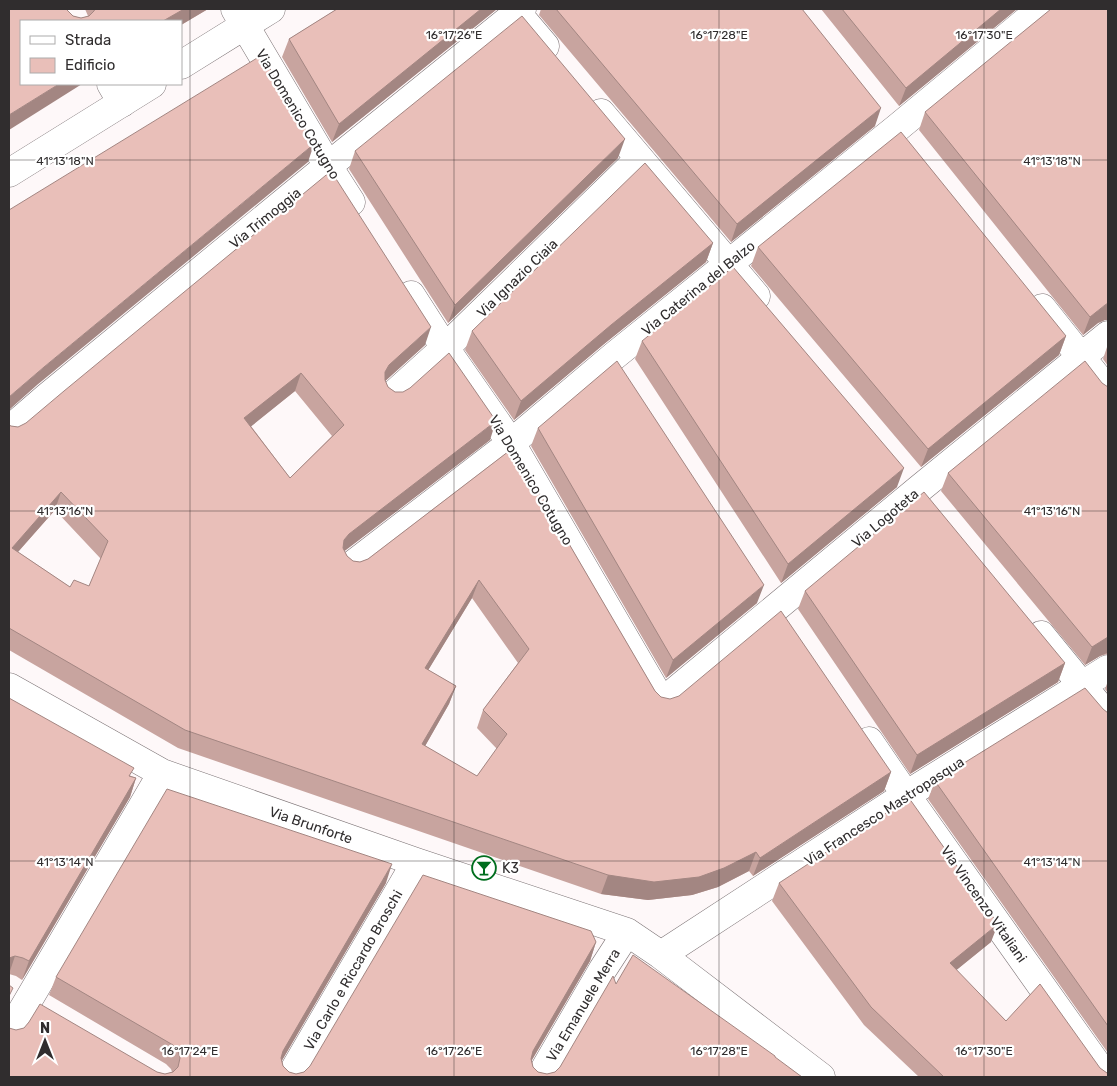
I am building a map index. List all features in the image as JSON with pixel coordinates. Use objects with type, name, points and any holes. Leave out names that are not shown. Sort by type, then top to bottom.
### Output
[{"type":"street","points":[[182,64],[241,17],[272,9]]},
{"type":"street","name":"Via Caterina del Balzo","points":[[352,565],[511,443],[619,364],[729,263],[903,135],[1041,9]]},
{"type":"street","points":[[520,11],[560,64]]},
{"type":"street","name":"Via Trimoggia","points":[[9,430],[328,166],[520,11]]},
{"type":"street","name":"Via Domenico Cotugno","points":[[241,17],[328,166],[365,224]]},
{"type":"street","points":[[9,173],[116,93],[148,85]]},
{"type":"street","points":[[584,93],[773,316]]},
{"type":"street","points":[[879,105],[903,135]]},
{"type":"street","name":"Via Ignazio Ciaia","points":[[393,395],[445,348],[639,159]]},
{"type":"street","name":"Via Domenico Cotugno","points":[[397,274],[445,348],[511,443],[662,702]]},
{"type":"street","points":[[1026,288],[1108,390]]},
{"type":"street","name":"Via Logoteta","points":[[662,702],[919,489],[1108,336]]},
{"type":"street","points":[[1026,618],[1108,717]]},
{"type":"street","name":"Via Francesco Mastropasqua","points":[[662,955],[906,795],[1108,669]]},
{"type":"street","name":"Via Brunforte","points":[[9,688],[162,773],[416,862],[627,932],[662,955],[807,1073]]},
{"type":"street","name":"Via Vincenzo Vitaliani","points":[[856,722],[1106,1077]]},
{"type":"street","points":[[9,1033],[18,996],[162,773]]},
{"type":"street","name":"Via Carlo e Riccardo Broschi","points":[[290,1077],[416,862]]},
{"type":"street","name":"Via Emanuele Merra","points":[[540,1077],[603,969],[627,932]]},
{"type":"street","points":[[18,996],[52,1016]]},
{"type":"street","points":[[1106,1077],[1108,1072]]},
{"type":"building","points":[[9,9],[66,9],[73,16],[81,18],[89,16],[95,9],[184,9],[165,20],[20,20],[20,85],[57,85],[9,115]]},
{"type":"building","points":[[337,9],[481,9],[339,124],[289,39]]},
{"type":"building","points":[[556,9],[802,9],[881,108],[737,224]]},
{"type":"building","points":[[842,9],[1001,9],[906,88]]},
{"type":"building","points":[[1051,9],[1108,9],[1108,303],[1090,317],[925,112]]},
{"type":"building","points":[[522,16],[625,139],[455,305],[355,151]]},
{"type":"building","points":[[262,55],[314,144],[9,397],[9,210]]},
{"type":"building","points":[[901,132],[1066,336],[928,449],[758,247]]},
{"type":"building","points":[[645,163],[713,243],[521,401],[472,331]]},
{"type":"building","points":[[331,171],[431,327],[389,365],[385,372],[385,380],[388,387],[395,392],[403,392],[449,353],[496,421],[349,534],[344,540],[343,548],[347,556],[353,561],[360,562],[368,559],[513,448],[655,691],[661,697],[670,699],[679,696],[781,611],[891,772],[760,858],[756,852],[724,868],[699,877],[654,882],[608,875],[185,730],[9,628],[9,425],[18,427],[26,423]],"holes":[[[301,373],[344,425],[290,478],[244,418]],[[61,492],[108,541],[89,586],[74,580],[70,587],[12,548]],[[479,580],[529,649],[483,710],[507,734],[477,776],[422,744],[456,686],[425,668]]]},
{"type":"building","points":[[733,267],[904,468],[788,564],[642,341]]},
{"type":"building","points":[[617,361],[764,585],[673,660],[538,428]]},
{"type":"building","points":[[1085,361],[1102,383],[1108,387],[1108,637],[1092,647],[948,473]]},
{"type":"building","points":[[924,492],[1065,663],[917,755],[805,591]]},
{"type":"building","points":[[1085,688],[1108,713],[1108,1026],[935,781]]},
{"type":"building","points":[[9,698],[134,768],[129,776],[136,778],[29,961],[15,956],[9,958]]},
{"type":"building","points":[[167,789],[392,864],[283,1051],[281,1058],[283,1066],[289,1072],[296,1074],[304,1072],[310,1066],[423,875],[591,931],[596,942],[533,1051],[531,1059],[533,1067],[538,1072],[547,1074],[555,1072],[560,1067],[613,976],[616,984],[633,955],[802,1077],[9,1077],[9,1028],[16,1030],[24,1028],[40,1004],[157,1072],[165,1074],[173,1072],[178,1067],[180,1058],[178,1050],[173,1045],[56,977]]},
{"type":"building","points":[[909,798],[998,924],[950,963],[1006,1021],[1040,984],[1100,1068],[1108,1074],[1108,1077],[944,1077],[871,1007],[779,883]]},
{"type":"building","points":[[9,985],[13,988],[9,996]]},
{"type":"place","name":"K3","points":[[484,868]]}]
